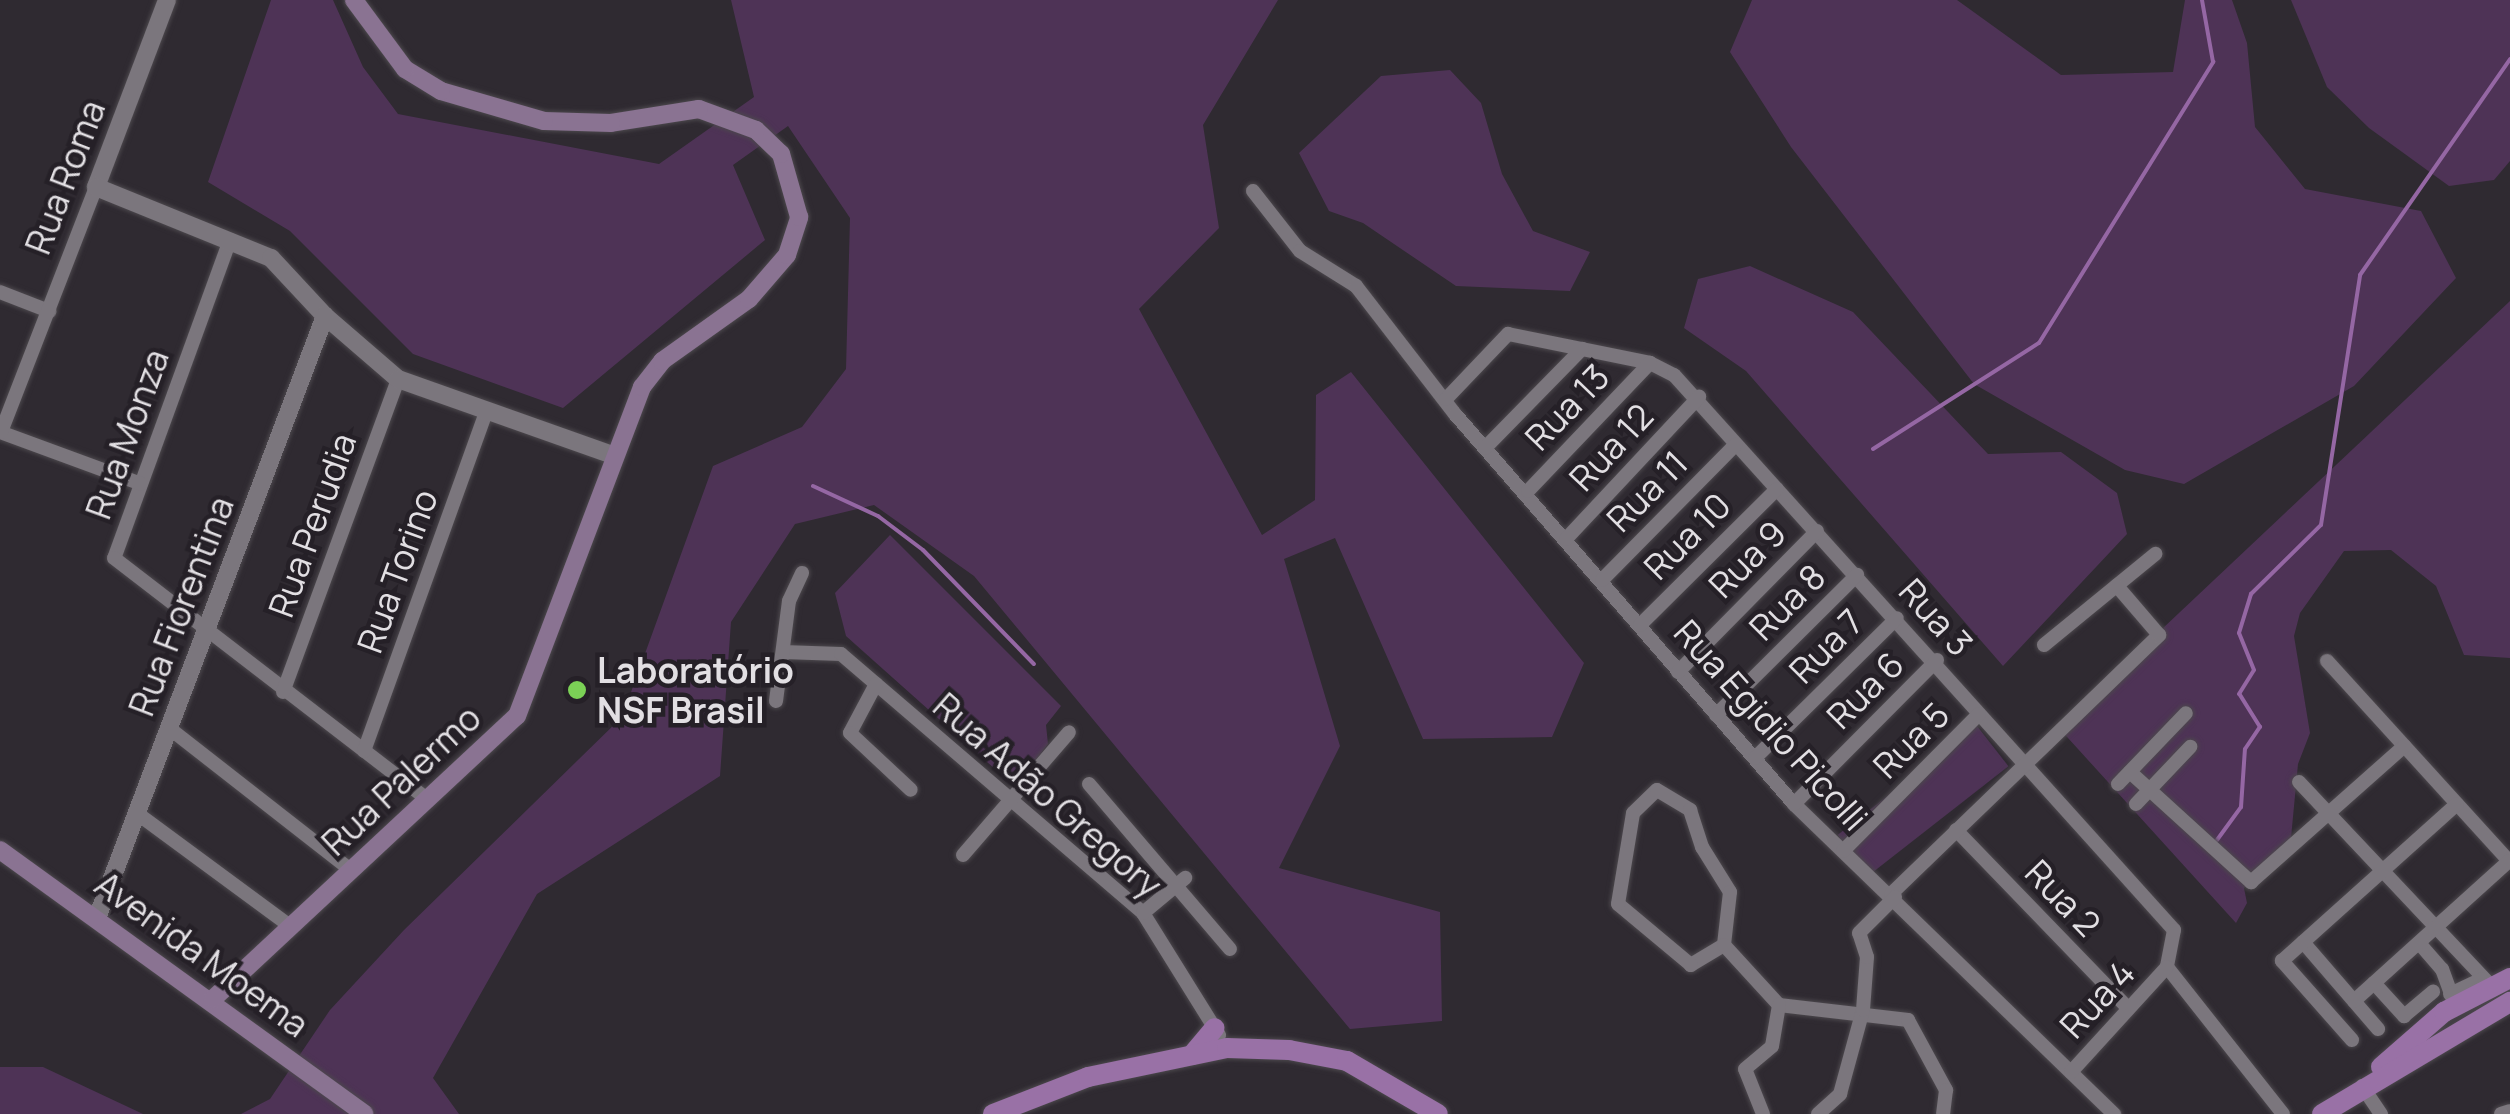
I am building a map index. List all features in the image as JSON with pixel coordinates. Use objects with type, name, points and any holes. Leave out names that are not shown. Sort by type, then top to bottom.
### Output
[{"type":"main road","name":"Rua Palermo","points":[[214,999],[517,716],[642,387],[662,361],[749,299],[787,255],[799,217],[780,154],[756,130],[699,108],[611,124],[544,121],[440,92],[386,50],[354,0]]},
{"type":"main road","name":"Avenida Moema","points":[[0,850],[214,999],[365,1114]]},
{"type":"main road","points":[[2368,1082],[2388,1057],[2450,1004],[2494,981]]},
{"type":"main road","points":[[2322,1114],[2368,1082],[2510,1002]]},
{"type":"main road","points":[[2450,1004],[2452,1032]]},
{"type":"main road","points":[[1192,1054],[1215,1028]]},
{"type":"main road","points":[[992,1114],[1088,1077],[1227,1048],[1289,1050],[1347,1061],[1438,1114]]},
{"type":"street","name":"Rua Roma","points":[[1,432],[166,0]]},
{"type":"street","points":[[96,188],[272,258],[325,316],[398,378],[613,455]]},
{"type":"street","name":"Rua Egidio Picolli","points":[[1252,191],[1298,249],[1356,286],[1486,448],[1794,804],[2114,1114]]},
{"type":"street","name":"Rua Monza","points":[[230,240],[116,564],[427,799]]},
{"type":"street","points":[[0,292],[50,310]]},
{"type":"street","name":"Rua Fiorentina","points":[[97,918],[325,316]]},
{"type":"street","name":"Rua 3","points":[[1446,399],[1508,334],[1650,364],[1699,397],[1735,445],[1937,660],[1979,714],[2174,930],[2167,968]]},
{"type":"street","points":[[1486,448],[1582,349]]},
{"type":"street","name":"Rua 13","points":[[1528,492],[1650,364]]},
{"type":"street","name":"Rua Perudia","points":[[283,692],[398,378]]},
{"type":"street","name":"Rua 12","points":[[1566,539],[1699,397]]},
{"type":"street","name":"Rua Torino","points":[[364,751],[486,412]]},
{"type":"street","points":[[1,432],[141,484]]},
{"type":"street","name":"Rua 11","points":[[1602,580],[1735,445]]},
{"type":"street","name":"Rua 10","points":[[1640,625],[1777,489]]},
{"type":"street","name":"Rua 9","points":[[1678,672],[1817,531]]},
{"type":"street","points":[[2044,644],[2155,554]]},
{"type":"street","points":[[776,701],[789,601],[802,573]]},
{"type":"street","name":"Rua 8","points":[[1716,715],[1858,575]]},
{"type":"street","points":[[1818,1114],[1838,1107],[1863,1010],[1867,956],[1859,933],[1956,830],[2159,635],[2117,586]]},
{"type":"street","name":"Rua 7","points":[[1755,758],[1897,618]]},
{"type":"street","name":"Rua Adão Gregory","points":[[783,652],[840,654],[1143,913],[1227,1048]]},
{"type":"street","name":"Rua 6","points":[[1794,804],[1937,660]]},
{"type":"street","points":[[2327,660],[2510,861],[2354,1001]]},
{"type":"street","points":[[876,684],[850,733],[911,790]]},
{"type":"street","name":"Rua 5","points":[[1843,851],[1979,714]]},
{"type":"street","points":[[2118,784],[2186,714]]},
{"type":"street","points":[[169,728],[352,870]]},
{"type":"street","points":[[963,856],[1069,732]]},
{"type":"street","points":[[2130,772],[2251,882],[2404,746]]},
{"type":"street","points":[[2136,804],[2190,747]]},
{"type":"street","points":[[2299,782],[2433,930],[2494,981]]},
{"type":"street","points":[[1089,784],[1182,880],[1230,949]]},
{"type":"street","points":[[1724,945],[1691,965],[1618,904],[1633,813],[1657,790],[1690,810],[1702,846],[1730,892],[1724,945],[1779,1005],[1863,1010],[1914,1025],[1946,1090],[1943,1114]]},
{"type":"street","points":[[2352,1040],[2284,964],[2303,942],[2457,804]]},
{"type":"street","points":[[138,814],[290,926]]},
{"type":"street","name":"Rua 2","points":[[1956,830],[2128,1008]]},
{"type":"street","points":[[1143,913],[1182,880]]},
{"type":"street","points":[[2303,942],[2378,1029]]},
{"type":"street","points":[[2419,942],[2442,969],[2450,1004]]},
{"type":"street","points":[[2167,968],[2284,1114]]},
{"type":"street","name":"Rua 4","points":[[2070,1072],[2167,968]]},
{"type":"street","points":[[2374,983],[2404,1016],[2433,992]]},
{"type":"street","points":[[1763,1114],[1745,1069],[1772,1046],[1779,1005]]},
{"type":"street","points":[[2368,1082],[2381,1114]]},
{"type":"street","points":[[2502,1114],[2510,1112]]},
{"type":"shaded area","points":[[271,0],[333,0],[363,67],[398,114],[659,164],[754,97],[731,0],[1278,0],[1203,125],[1219,228],[1139,309],[1262,535],[1315,500],[1316,395],[1351,372],[1584,663],[1552,737],[1423,739],[1335,538],[1284,559],[1340,746],[1279,868],[1440,912],[1442,1021],[1350,1029],[974,576],[874,505],[795,524],[731,622],[720,776],[537,894],[433,1078],[459,1114],[241,1114],[270,1099],[330,1010],[404,930],[622,717],[713,466],[802,427],[846,369],[850,218],[788,126],[733,165],[765,240],[563,408],[413,354],[290,231],[208,182]]},
{"type":"shaded area","points":[[1752,0],[1957,0],[2061,75],[2173,72],[2185,0],[2232,0],[2247,43],[2255,127],[2305,189],[2421,211],[2456,278],[2354,386],[2184,484],[2125,470],[1974,384],[1791,147],[1730,52]]},
{"type":"shaded area","points":[[2291,0],[2510,0],[2510,161],[2494,180],[2449,186],[2369,128],[2327,87]]},
{"type":"shaded area","points":[[1450,70],[1481,103],[1502,174],[1533,231],[1590,252],[1570,291],[1456,286],[1363,223],[1329,211],[1299,153],[1381,76]]},
{"type":"shaded area","points":[[1750,266],[1853,312],[1988,454],[2061,452],[2117,493],[2127,534],[2003,666],[1746,371],[1684,328],[1698,279]]},
{"type":"shaded area","points":[[2510,301],[2510,658],[2464,655],[2436,586],[2391,550],[2344,551],[2300,613],[2294,636],[2310,733],[2298,764],[2291,838],[2244,888],[2247,903],[2236,923],[2058,727]]},
{"type":"shaded area","points":[[890,535],[1061,706],[1046,725],[1048,744],[1015,787],[846,636],[835,593]]},
{"type":"shaded area","points":[[1977,726],[2008,766],[1869,875],[1838,835]]},
{"type":"shaded area","points":[[0,1067],[43,1067],[143,1114],[0,1114]]},
{"type":"waterway","points":[[1873,449],[2039,343],[2213,62],[2202,0]]},
{"type":"waterway","points":[[2217,840],[2241,807],[2245,749],[2260,727],[2239,694],[2254,670],[2239,633],[2251,594],[2321,525],[2360,275],[2510,59]]},
{"type":"waterway","points":[[813,486],[878,516],[923,550],[1034,664]]},
{"type":"place","name":"Laboratório NSF Brasil","points":[[577,690]]}]
